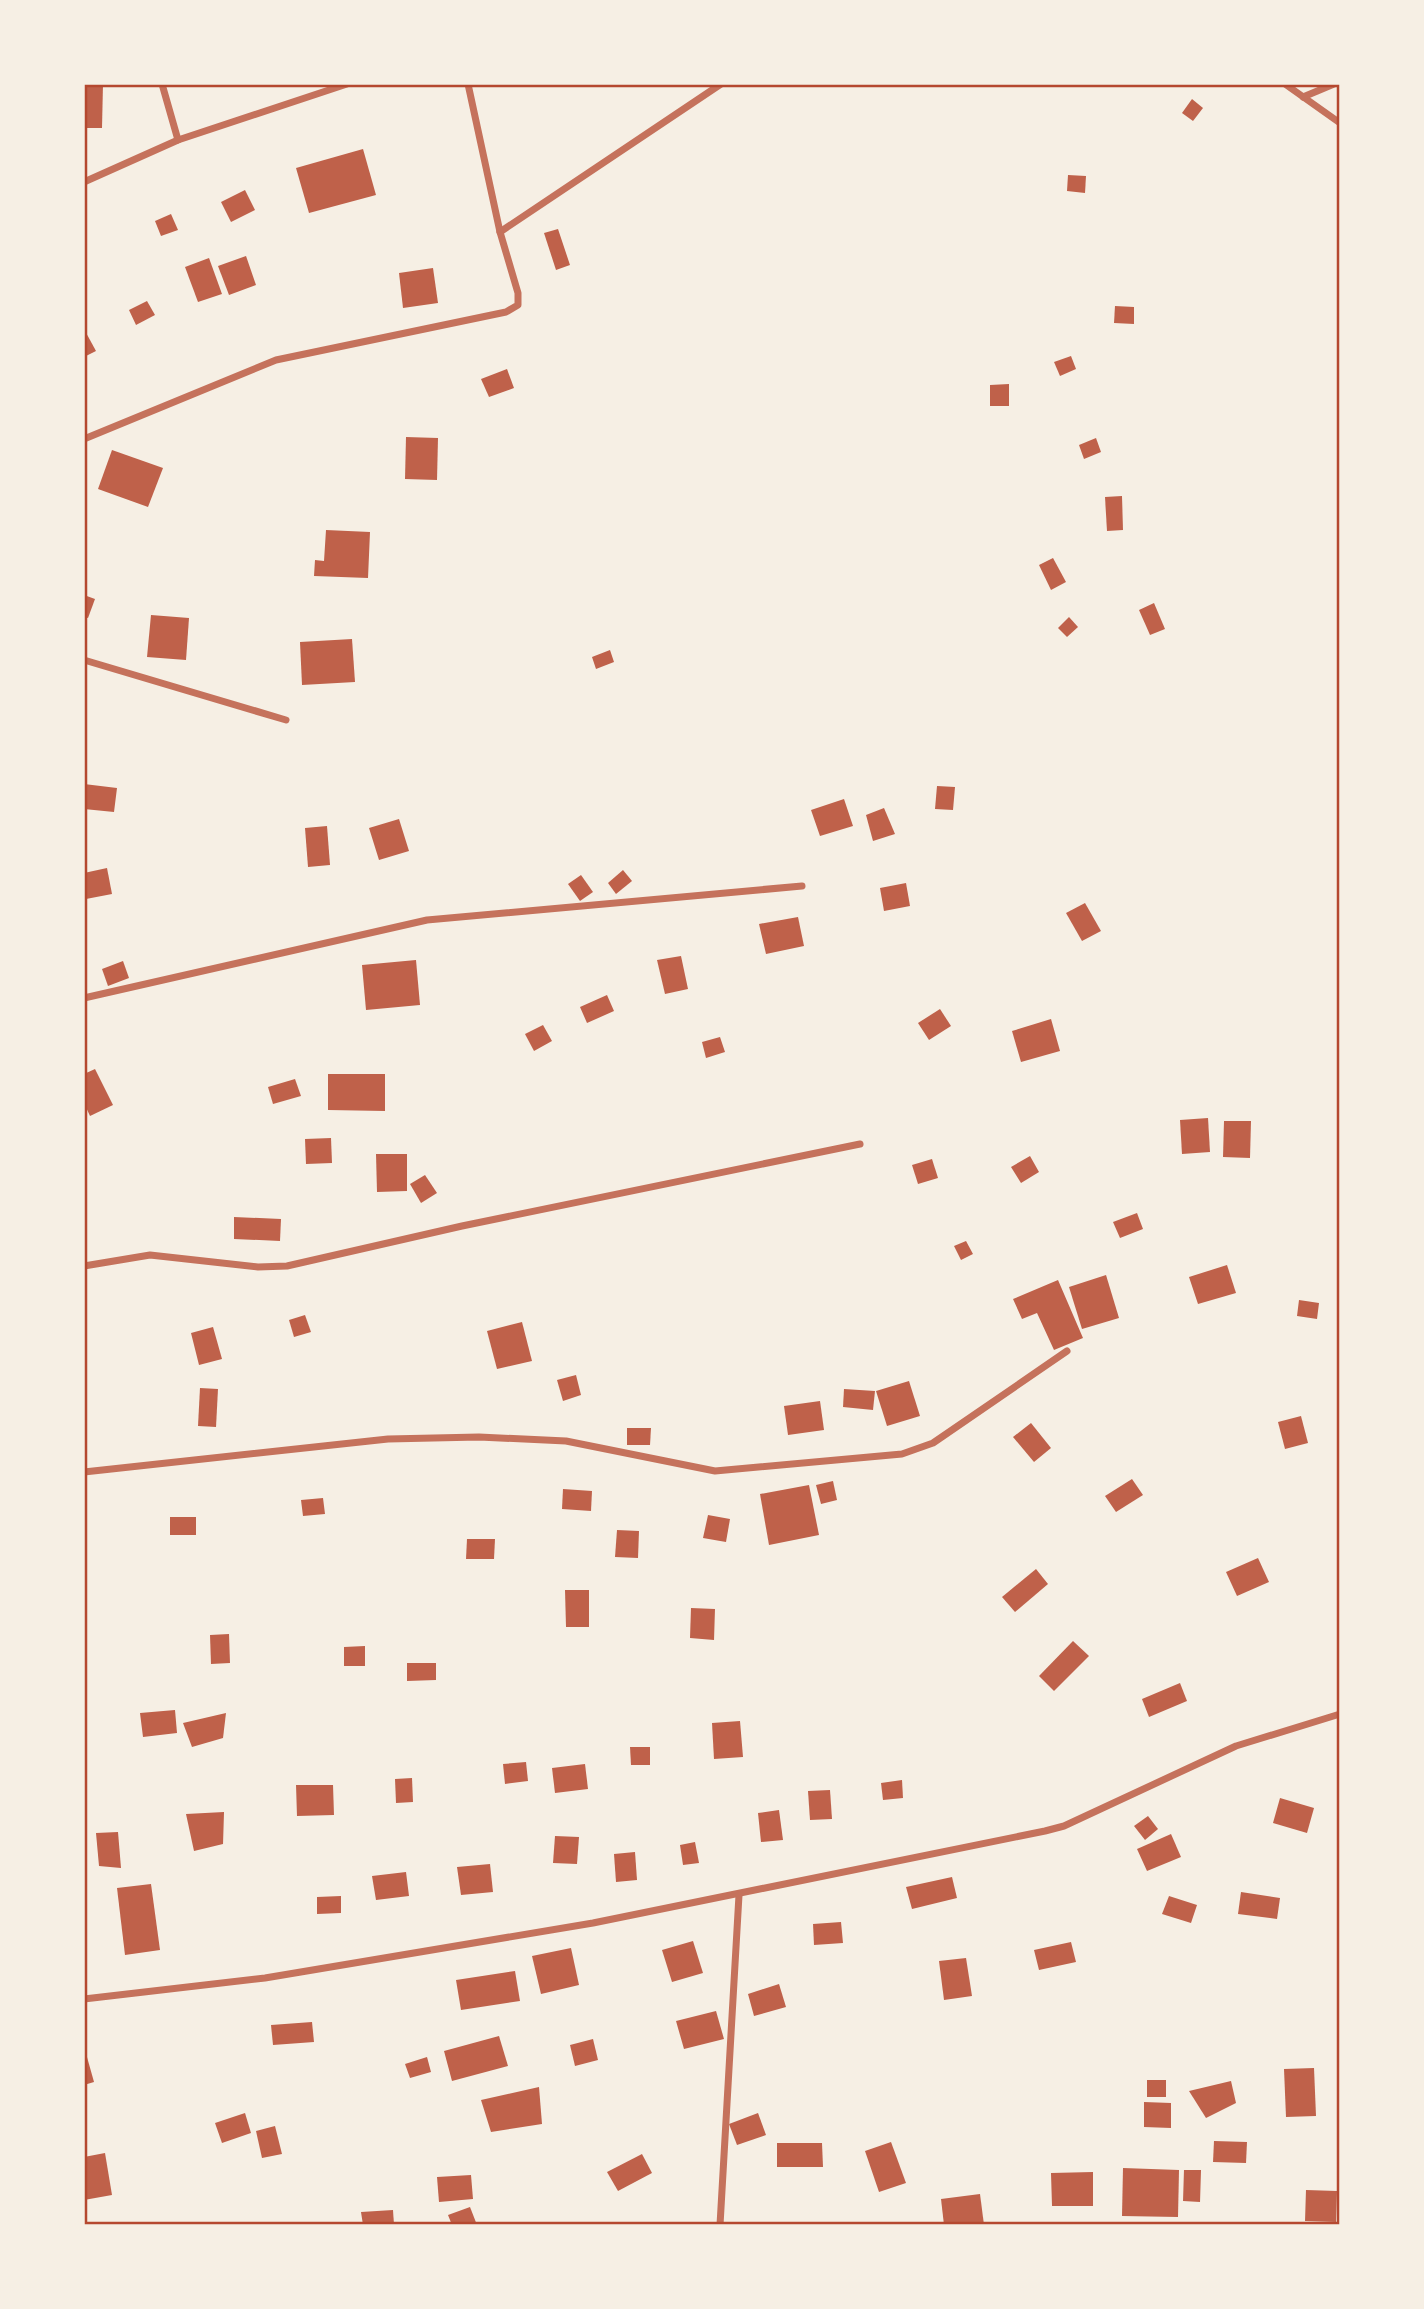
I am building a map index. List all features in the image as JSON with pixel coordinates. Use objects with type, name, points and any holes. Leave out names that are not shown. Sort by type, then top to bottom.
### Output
[{"type":"street","points":[[162,84],[178,140]]},
{"type":"street","points":[[313,95],[314,84]]},
{"type":"street","points":[[84,182],[178,140],[347,84]]},
{"type":"street","points":[[84,439],[276,360],[506,312],[518,305],[519,293],[500,232],[468,84]]},
{"type":"street","points":[[500,232],[721,84]]},
{"type":"street","points":[[1285,84],[1340,123]]},
{"type":"street","points":[[1303,97],[1334,84]]},
{"type":"street","points":[[84,660],[286,720]]},
{"type":"street","points":[[84,998],[427,920],[802,886]]},
{"type":"street","points":[[84,1266],[158,1255],[258,1267],[287,1266],[462,1226],[860,1144]]},
{"type":"street","points":[[84,1472],[388,1439],[479,1437],[566,1441],[715,1471],[902,1454],[933,1443],[1067,1351]]},
{"type":"street","points":[[84,1999],[265,1978],[739,1895],[1064,1826],[1236,1746],[1340,1714]]},
{"type":"street","points":[[720,2225],[739,1895]]},
{"type":"building","points":[[84,84],[103,84],[102,128],[84,128]]},
{"type":"building","points":[[1192,99],[1203,108],[1193,121],[1182,113]]},
{"type":"building","points":[[363,149],[376,195],[309,213],[296,168]]},
{"type":"building","points":[[1068,175],[1086,176],[1085,193],[1067,191]]},
{"type":"building","points":[[245,190],[255,210],[231,222],[221,202]]},
{"type":"building","points":[[171,214],[178,230],[161,236],[155,221]]},
{"type":"building","points":[[558,229],[570,265],[556,270],[544,233]]},
{"type":"building","points":[[246,256],[256,285],[229,295],[218,266]]},
{"type":"building","points":[[209,258],[222,294],[198,302],[185,267]]},
{"type":"building","points":[[433,268],[438,303],[403,308],[399,273]]},
{"type":"building","points":[[147,301],[155,315],[136,325],[129,310]]},
{"type":"building","points":[[1115,306],[1134,307],[1134,324],[1114,323]]},
{"type":"building","points":[[84,329],[96,351],[84,357]]},
{"type":"building","points":[[1071,356],[1076,369],[1060,376],[1054,362]]},
{"type":"building","points":[[507,369],[514,388],[489,397],[481,379]]},
{"type":"building","points":[[1009,384],[1009,406],[990,406],[990,385]]},
{"type":"building","points":[[406,437],[438,438],[437,480],[405,479]]},
{"type":"building","points":[[1096,438],[1101,452],[1084,459],[1079,445]]},
{"type":"building","points":[[112,450],[163,468],[148,507],[98,489]]},
{"type":"building","points":[[1122,496],[1123,530],[1107,531],[1105,497]]},
{"type":"building","points":[[326,530],[370,532],[368,578],[314,576],[315,560],[324,561]]},
{"type":"building","points":[[1053,558],[1066,582],[1051,590],[1039,565]]},
{"type":"building","points":[[84,595],[95,599],[88,618],[84,617]]},
{"type":"building","points":[[1154,603],[1165,629],[1150,635],[1139,610]]},
{"type":"building","points":[[151,615],[189,618],[186,660],[147,657]]},
{"type":"building","points":[[1069,617],[1078,627],[1067,637],[1058,628]]},
{"type":"building","points":[[352,639],[355,682],[302,685],[300,642]]},
{"type":"building","points":[[610,650],[614,662],[596,669],[592,657]]},
{"type":"building","points":[[84,784],[117,788],[114,812],[84,809]]},
{"type":"building","points":[[937,786],[955,787],[953,810],[935,809]]},
{"type":"building","points":[[844,799],[853,826],[820,836],[811,810]]},
{"type":"building","points":[[884,808],[895,834],[873,841],[866,815]]},
{"type":"building","points":[[399,819],[409,851],[379,860],[369,828]]},
{"type":"building","points":[[327,826],[330,865],[308,867],[305,828]]},
{"type":"building","points":[[107,868],[112,894],[86,899],[84,873]]},
{"type":"building","points":[[623,870],[632,881],[616,894],[608,883]]},
{"type":"building","points":[[581,875],[593,892],[580,901],[568,884]]},
{"type":"building","points":[[906,883],[910,906],[884,911],[880,888]]},
{"type":"building","points":[[1085,903],[1101,931],[1082,941],[1066,913]]},
{"type":"building","points":[[798,917],[804,946],[766,954],[759,924]]},
{"type":"building","points":[[681,956],[688,989],[665,994],[657,960]]},
{"type":"building","points":[[416,960],[420,1005],[366,1010],[362,965]]},
{"type":"building","points":[[123,961],[129,978],[108,986],[102,969]]},
{"type":"building","points":[[607,995],[614,1011],[587,1023],[580,1007]]},
{"type":"building","points":[[940,1009],[951,1026],[929,1040],[918,1023]]},
{"type":"building","points":[[1051,1019],[1060,1051],[1021,1062],[1012,1031]]},
{"type":"building","points":[[543,1025],[552,1041],[534,1051],[525,1034]]},
{"type":"building","points":[[720,1037],[725,1052],[706,1058],[702,1042]]},
{"type":"building","points":[[95,1069],[113,1105],[90,1116],[84,1103],[84,1074]]},
{"type":"building","points":[[328,1074],[385,1074],[385,1111],[328,1110]]},
{"type":"building","points":[[295,1079],[301,1096],[273,1104],[268,1087]]},
{"type":"building","points":[[1208,1118],[1210,1152],[1182,1154],[1180,1120]]},
{"type":"building","points":[[1224,1121],[1251,1121],[1250,1158],[1223,1157]]},
{"type":"building","points":[[331,1138],[332,1163],[306,1164],[305,1139]]},
{"type":"building","points":[[376,1154],[407,1154],[407,1191],[377,1192]]},
{"type":"building","points":[[1030,1156],[1039,1172],[1021,1183],[1011,1167]]},
{"type":"building","points":[[932,1159],[938,1178],[918,1184],[912,1165]]},
{"type":"building","points":[[425,1175],[437,1193],[421,1203],[410,1184]]},
{"type":"building","points":[[1137,1213],[1143,1229],[1120,1238],[1113,1222]]},
{"type":"building","points":[[234,1217],[281,1219],[280,1241],[234,1239]]},
{"type":"building","points":[[966,1241],[973,1254],[961,1260],[954,1246]]},
{"type":"building","points":[[1227,1265],[1236,1293],[1198,1304],[1189,1277]]},
{"type":"building","points":[[1106,1275],[1119,1318],[1082,1329],[1069,1287]]},
{"type":"building","points":[[1058,1280],[1083,1338],[1054,1350],[1037,1313],[1022,1319],[1013,1299]]},
{"type":"building","points":[[1299,1300],[1319,1303],[1317,1319],[1297,1316]]},
{"type":"building","points":[[305,1315],[311,1332],[294,1337],[289,1320]]},
{"type":"building","points":[[522,1322],[532,1361],[497,1369],[487,1331]]},
{"type":"building","points":[[213,1327],[222,1359],[199,1365],[191,1333]]},
{"type":"building","points":[[576,1375],[581,1395],[563,1401],[557,1380]]},
{"type":"building","points":[[909,1381],[920,1416],[887,1426],[876,1391]]},
{"type":"building","points":[[200,1388],[218,1389],[216,1427],[198,1426]]},
{"type":"building","points":[[844,1389],[875,1391],[873,1410],[843,1407]]},
{"type":"building","points":[[820,1401],[824,1430],[788,1435],[784,1406]]},
{"type":"building","points":[[1301,1416],[1308,1443],[1285,1449],[1278,1422]]},
{"type":"building","points":[[1031,1423],[1051,1448],[1034,1462],[1013,1437]]},
{"type":"building","points":[[627,1428],[651,1428],[650,1445],[627,1445]]},
{"type":"building","points":[[1132,1479],[1143,1495],[1116,1512],[1105,1496]]},
{"type":"building","points":[[833,1481],[837,1500],[821,1504],[816,1485]]},
{"type":"building","points":[[809,1485],[819,1535],[769,1545],[760,1494]]},
{"type":"building","points":[[563,1489],[592,1491],[591,1511],[562,1509]]},
{"type":"building","points":[[323,1498],[325,1514],[303,1516],[301,1500]]},
{"type":"building","points":[[708,1515],[730,1519],[726,1542],[703,1538]]},
{"type":"building","points":[[170,1517],[196,1517],[196,1535],[170,1535]]},
{"type":"building","points":[[617,1530],[639,1531],[638,1558],[615,1557]]},
{"type":"building","points":[[467,1539],[495,1539],[494,1559],[466,1559]]},
{"type":"building","points":[[1258,1558],[1269,1582],[1237,1596],[1226,1572]]},
{"type":"building","points":[[1036,1569],[1048,1584],[1015,1612],[1002,1597]]},
{"type":"building","points":[[565,1590],[589,1590],[589,1627],[566,1627]]},
{"type":"building","points":[[691,1608],[715,1609],[714,1640],[690,1638]]},
{"type":"building","points":[[229,1634],[230,1663],[211,1664],[210,1635]]},
{"type":"building","points":[[1073,1641],[1089,1656],[1054,1691],[1039,1676]]},
{"type":"building","points":[[365,1646],[365,1666],[344,1666],[344,1647]]},
{"type":"building","points":[[407,1663],[436,1663],[436,1680],[407,1681]]},
{"type":"building","points":[[1180,1683],[1187,1701],[1149,1717],[1142,1699]]},
{"type":"building","points":[[175,1710],[177,1733],[143,1737],[140,1713]]},
{"type":"building","points":[[226,1713],[223,1738],[192,1747],[183,1723]]},
{"type":"building","points":[[740,1721],[743,1757],[714,1759],[712,1723]]},
{"type":"building","points":[[630,1747],[650,1747],[650,1765],[631,1765]]},
{"type":"building","points":[[526,1762],[528,1781],[505,1784],[503,1764]]},
{"type":"building","points":[[585,1764],[588,1789],[555,1793],[552,1768]]},
{"type":"building","points":[[412,1778],[413,1802],[396,1803],[395,1779]]},
{"type":"building","points":[[902,1780],[903,1798],[883,1800],[881,1783]]},
{"type":"building","points":[[296,1785],[333,1785],[334,1815],[297,1816]]},
{"type":"building","points":[[830,1790],[832,1819],[810,1820],[808,1791]]},
{"type":"building","points":[[1280,1798],[1314,1808],[1307,1833],[1273,1823]]},
{"type":"building","points":[[779,1810],[783,1840],[761,1842],[758,1813]]},
{"type":"building","points":[[224,1812],[223,1844],[194,1851],[186,1814]]},
{"type":"building","points":[[1148,1816],[1158,1829],[1145,1840],[1134,1826]]},
{"type":"building","points":[[118,1832],[121,1868],[99,1866],[96,1833]]},
{"type":"building","points":[[1171,1834],[1181,1857],[1147,1871],[1137,1849]]},
{"type":"building","points":[[555,1836],[579,1837],[577,1864],[553,1863]]},
{"type":"building","points":[[695,1842],[699,1863],[683,1865],[680,1845]]},
{"type":"building","points":[[635,1852],[637,1880],[616,1882],[614,1854]]},
{"type":"building","points":[[490,1864],[493,1892],[461,1895],[457,1867]]},
{"type":"building","points":[[406,1872],[409,1896],[376,1900],[372,1876]]},
{"type":"building","points":[[952,1877],[957,1898],[912,1909],[906,1887]]},
{"type":"building","points":[[151,1884],[160,1950],[125,1955],[117,1888]]},
{"type":"building","points":[[1241,1892],[1280,1898],[1277,1919],[1238,1914]]},
{"type":"building","points":[[341,1896],[341,1913],[317,1914],[317,1897]]},
{"type":"building","points":[[1169,1896],[1197,1905],[1191,1923],[1162,1914]]},
{"type":"building","points":[[841,1922],[843,1943],[814,1945],[813,1924]]},
{"type":"building","points":[[693,1941],[703,1973],[672,1982],[662,1950]]},
{"type":"building","points":[[1071,1942],[1076,1962],[1039,1970],[1034,1950]]},
{"type":"building","points":[[571,1948],[579,1985],[541,1994],[532,1956]]},
{"type":"building","points":[[966,1958],[972,1996],[944,2000],[939,1961]]},
{"type":"building","points":[[515,1971],[520,2001],[461,2010],[456,1980]]},
{"type":"building","points":[[779,1984],[786,2007],[754,2016],[748,1994]]},
{"type":"building","points":[[716,2011],[724,2039],[684,2049],[676,2021]]},
{"type":"building","points":[[312,2022],[314,2042],[273,2045],[271,2025]]},
{"type":"building","points":[[499,2036],[508,2066],[452,2081],[444,2051]]},
{"type":"building","points":[[593,2039],[598,2060],[575,2066],[570,2045]]},
{"type":"building","points":[[87,2057],[94,2082],[84,2085],[84,2058]]},
{"type":"building","points":[[427,2057],[431,2072],[410,2078],[405,2064]]},
{"type":"building","points":[[1314,2068],[1316,2116],[1286,2117],[1284,2069]]},
{"type":"building","points":[[1147,2080],[1166,2080],[1166,2097],[1147,2097]]},
{"type":"building","points":[[1231,2081],[1236,2103],[1206,2118],[1189,2091]]},
{"type":"building","points":[[539,2087],[542,2124],[491,2132],[481,2100]]},
{"type":"building","points":[[1144,2102],[1171,2103],[1171,2128],[1144,2127]]},
{"type":"building","points":[[245,2113],[251,2133],[222,2143],[215,2123]]},
{"type":"building","points":[[758,2113],[766,2135],[737,2145],[729,2124]]},
{"type":"building","points":[[275,2126],[282,2154],[262,2158],[256,2131]]},
{"type":"building","points":[[1214,2141],[1247,2142],[1246,2163],[1213,2162]]},
{"type":"building","points":[[891,2142],[906,2183],[879,2192],[865,2151]]},
{"type":"building","points":[[777,2143],[822,2143],[823,2167],[777,2167]]},
{"type":"building","points":[[105,2153],[112,2195],[84,2200],[84,2157]]},
{"type":"building","points":[[642,2154],[652,2173],[618,2191],[607,2172]]},
{"type":"building","points":[[1123,2168],[1179,2170],[1178,2217],[1122,2216]]},
{"type":"building","points":[[1184,2170],[1201,2170],[1200,2202],[1183,2201]]},
{"type":"building","points":[[1093,2172],[1093,2206],[1052,2206],[1051,2173]]},
{"type":"building","points":[[471,2175],[473,2199],[439,2202],[437,2177]]},
{"type":"building","points":[[1306,2190],[1337,2191],[1336,2222],[1305,2221]]},
{"type":"building","points":[[980,2194],[984,2225],[944,2225],[941,2199]]},
{"type":"building","points":[[470,2207],[477,2225],[452,2225],[448,2215]]},
{"type":"building","points":[[393,2210],[394,2225],[363,2225],[361,2212]]}]
